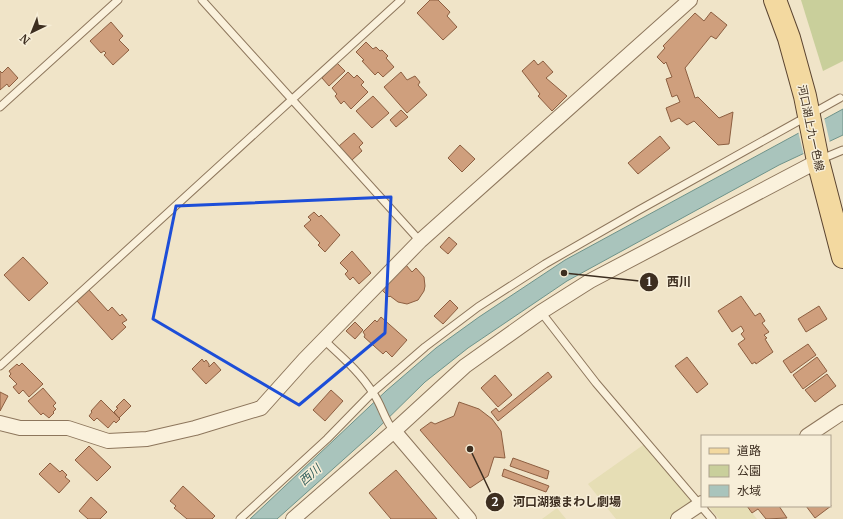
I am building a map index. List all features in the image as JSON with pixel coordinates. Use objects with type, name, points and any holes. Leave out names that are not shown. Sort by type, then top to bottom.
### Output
[{"type":"main road","name":"河口湖上九一色線","points":[[775,0],[789,38],[810,118],[817,157],[843,257]]},
{"type":"street","points":[[0,423],[20,428],[68,428],[108,441],[146,439],[195,428],[261,408],[324,340],[420,241],[690,0]]},
{"type":"street","points":[[293,519],[392,428],[465,366],[541,312],[590,281],[817,157]]},
{"type":"street","points":[[808,435],[843,412]]},
{"type":"street","points":[[392,428],[469,519]]},
{"type":"street","points":[[678,519],[701,504]]},
{"type":"lane","points":[[0,108],[118,0]]},
{"type":"lane","points":[[202,0],[420,241]]},
{"type":"lane","points":[[0,366],[401,0]]},
{"type":"lane","points":[[240,519],[425,347],[478,307],[545,264],[639,210],[810,118],[840,98]]},
{"type":"lane","points":[[817,157],[843,150]]},
{"type":"lane","points":[[541,312],[596,383],[701,504]]},
{"type":"lane","points":[[324,340],[358,372],[374,394],[392,428]]},
{"type":"lane","points":[[703,507],[712,519]]},
{"type":"highlighted area","points":[[391,197],[385,333],[299,405],[153,319],[176,206]]},
{"type":"shaded area","points":[[646,443],[694,502],[670,519],[616,519],[588,484]]},
{"type":"shaded area","points":[[709,507],[747,507],[757,519],[719,519]]},
{"type":"shaded area","points":[[557,508],[566,519],[542,519]]},
{"type":"green space","points":[[801,0],[843,0],[843,61],[823,71]]},
{"type":"water","points":[[843,109],[843,135],[779,165],[567,281],[468,348],[425,382],[372,434],[277,519],[250,519],[386,391],[436,348],[479,317],[565,260]]},
{"type":"pier","points":[[824,117],[830,143],[804,156],[798,131]]},
{"type":"building","points":[[430,0],[438,0],[450,12],[447,16],[457,27],[443,40],[417,13]]},
{"type":"building","points":[[711,12],[727,25],[716,39],[711,36],[685,68],[695,98],[698,97],[719,118],[733,112],[729,144],[718,145],[694,121],[687,125],[679,118],[671,122],[666,108],[680,102],[677,95],[672,97],[666,79],[672,77],[666,62],[664,64],[657,57],[665,48],[663,46],[695,13],[704,21]]},
{"type":"building","points":[[111,22],[123,36],[119,40],[129,50],[113,65],[104,55],[106,53],[104,51],[101,53],[90,41]]},
{"type":"building","points":[[366,42],[373,49],[376,47],[380,51],[382,50],[388,56],[386,58],[394,67],[383,77],[378,72],[375,75],[356,52]]},
{"type":"building","points":[[534,60],[538,65],[543,61],[553,72],[546,78],[567,96],[552,111],[538,96],[540,94],[522,71]]},
{"type":"building","points":[[337,63],[345,71],[329,86],[322,78]]},
{"type":"building","points":[[8,67],[18,78],[9,87],[7,84],[0,90],[0,71],[2,73]]},
{"type":"building","points":[[348,72],[354,78],[357,75],[364,82],[361,85],[368,92],[351,109],[344,101],[341,104],[335,96],[337,94],[332,88]]},
{"type":"building","points":[[401,72],[407,80],[415,76],[420,82],[418,85],[427,95],[407,113],[384,87]]},
{"type":"building","points":[[373,96],[389,113],[372,128],[356,111]]},
{"type":"building","points":[[401,110],[408,117],[396,127],[390,120]]},
{"type":"building","points":[[354,133],[363,143],[359,147],[362,151],[352,160],[339,146]]},
{"type":"building","points":[[660,136],[670,148],[638,174],[628,163]]},
{"type":"building","points":[[460,145],[475,159],[462,172],[448,158]]},
{"type":"building","points":[[314,212],[319,217],[321,215],[340,235],[325,252],[318,245],[320,243],[304,226],[311,220],[308,217]]},
{"type":"building","points":[[449,237],[457,244],[448,254],[440,247]]},
{"type":"building","points":[[352,251],[371,273],[359,284],[353,277],[350,280],[345,274],[348,271],[340,263]]},
{"type":"building","points":[[23,257],[48,283],[29,301],[4,275]]},
{"type":"building","points":[[406,265],[412,272],[416,268],[424,277],[425,286],[424,291],[418,300],[407,304],[398,302],[390,296],[389,297],[382,290]]},
{"type":"building","points":[[89,290],[108,311],[112,307],[120,316],[122,314],[127,320],[122,323],[126,327],[112,340],[77,301]]},
{"type":"building","points":[[741,296],[755,316],[760,313],[765,321],[762,323],[769,332],[764,335],[767,338],[765,339],[773,352],[756,364],[755,362],[752,364],[738,344],[745,339],[741,334],[744,331],[741,326],[732,332],[718,311]]},
{"type":"building","points":[[450,300],[458,308],[443,324],[434,316]]},
{"type":"building","points":[[819,306],[827,319],[806,332],[798,319]]},
{"type":"building","points":[[381,317],[407,340],[392,357],[386,351],[383,354],[364,337],[365,335],[363,332],[375,320],[377,322]]},
{"type":"building","points":[[355,322],[363,330],[355,339],[346,331]]},
{"type":"building","points":[[808,344],[816,355],[791,373],[783,361]]},
{"type":"building","points":[[687,357],[708,384],[697,393],[675,366]]},
{"type":"building","points":[[817,357],[827,371],[803,389],[793,375]]},
{"type":"building","points":[[202,359],[204,362],[206,360],[209,367],[214,362],[221,370],[206,384],[192,369]]},
{"type":"building","points":[[22,363],[43,384],[29,397],[23,390],[19,394],[13,387],[17,384],[9,376],[11,374],[9,371],[17,364],[19,366]]},
{"type":"building","points":[[548,372],[552,377],[498,421],[491,412],[496,408],[499,412]]},
{"type":"building","points":[[827,374],[836,386],[815,402],[805,390]]},
{"type":"building","points":[[495,375],[512,395],[498,407],[481,388]]},
{"type":"building","points":[[43,388],[56,403],[53,406],[56,409],[49,418],[43,413],[41,415],[28,401]]},
{"type":"building","points":[[331,390],[343,401],[325,421],[313,410]]},
{"type":"building","points":[[0,392],[8,396],[0,411]]},
{"type":"building","points":[[124,399],[131,406],[119,418],[114,412],[118,408],[116,407]]},
{"type":"building","points":[[101,400],[120,419],[116,423],[114,421],[108,428],[97,418],[94,421],[89,416],[92,412],[91,411]]},
{"type":"building","points":[[459,402],[479,409],[492,419],[501,431],[505,458],[494,457],[488,476],[470,488],[420,430],[431,422],[435,424],[454,416]]},
{"type":"building","points":[[89,446],[111,467],[97,481],[75,460]]},
{"type":"building","points":[[513,458],[549,471],[547,479],[510,466]]},
{"type":"building","points":[[50,463],[60,472],[62,470],[67,475],[65,477],[70,481],[59,493],[39,474]]},
{"type":"building","points":[[504,469],[549,486],[546,492],[502,476]]},
{"type":"building","points":[[396,470],[437,519],[391,519],[369,493]]},
{"type":"building","points":[[183,486],[215,516],[212,519],[187,519],[174,508],[176,506],[170,501]]},
{"type":"building","points":[[91,497],[107,512],[100,519],[88,519],[79,511]]},
{"type":"building","points":[[748,507],[780,507],[787,518],[766,519],[758,509],[752,513]]},
{"type":"building","points":[[807,507],[830,507],[815,518]]},
{"type":"place","name":"西川","points":[[564,273]]},
{"type":"place","name":"河口湖猿まわし劇場","points":[[470,449]]}]
